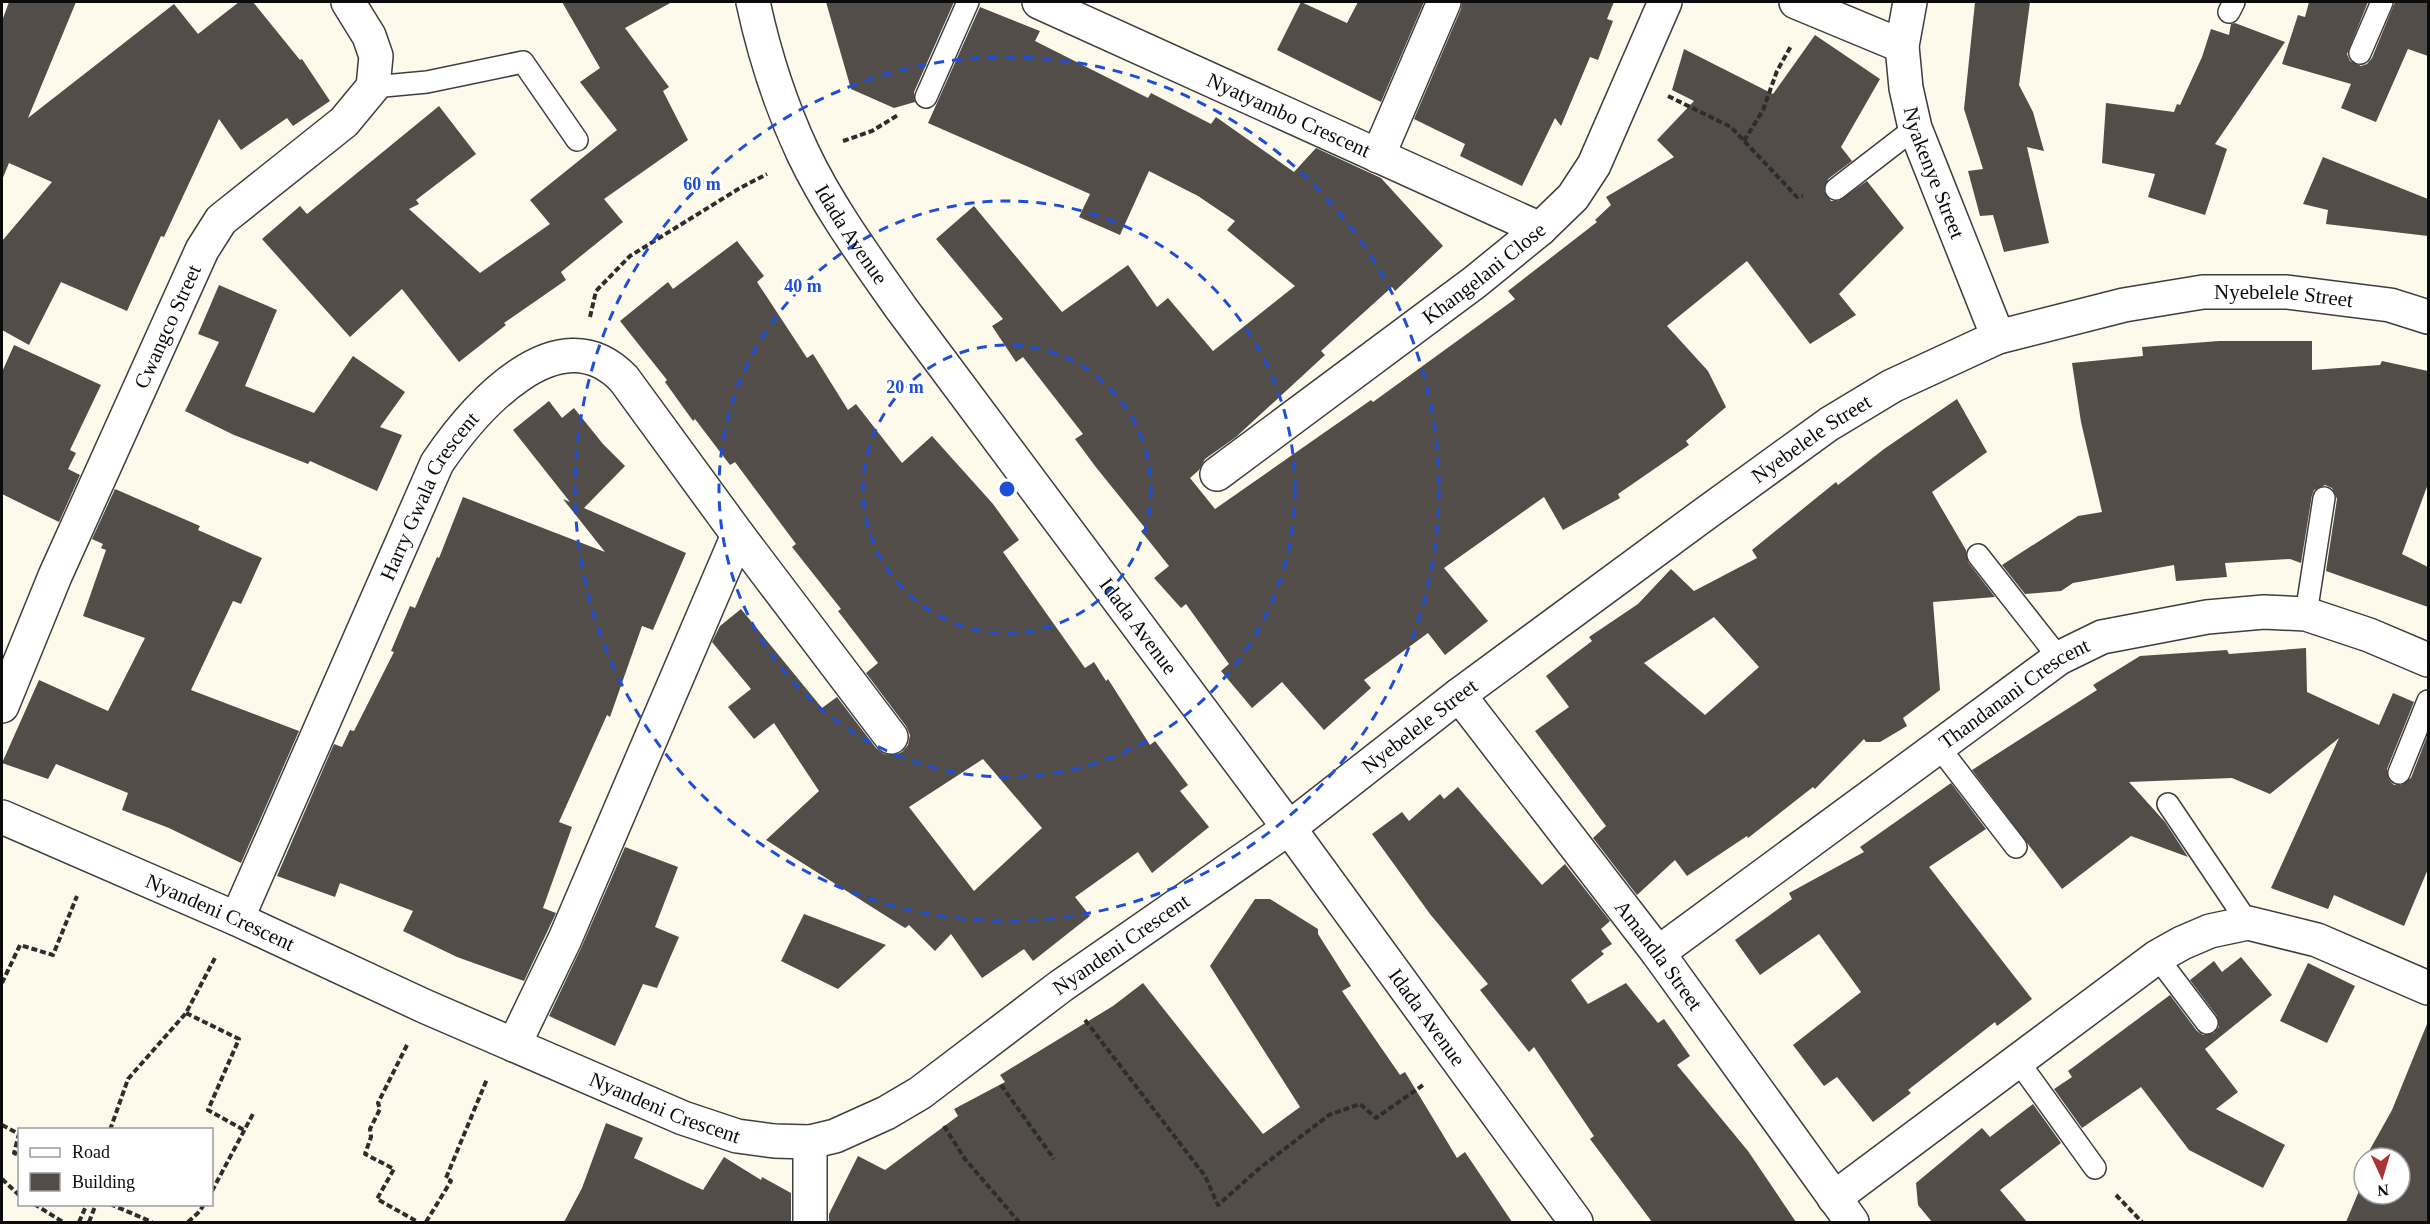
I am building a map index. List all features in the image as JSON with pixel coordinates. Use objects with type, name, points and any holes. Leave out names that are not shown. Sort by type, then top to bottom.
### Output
[{"type":"street","points":[[348,2],[369,36],[376,56],[373,87]]},
{"type":"street","name":"Idada Avenue","points":[[753,2],[785,110],[804,155],[852,238],[901,308],[1289,828],[1576,1222]]},
{"type":"street","name":"Nyatyambo Crescent","points":[[1039,2],[1540,229]]},
{"type":"street","points":[[1378,156],[1444,2]]},
{"type":"street","name":"Khangelani Close","points":[[1217,474],[1465,289],[1540,229],[1573,197],[1594,165],[1665,2]]},
{"type":"street","name":"Nyakenye Street","points":[[1911,2],[1902,46],[1906,88],[1915,128],[1998,337]]},
{"type":"street","points":[[1804,5],[1902,46]]},
{"type":"street","name":"Cwangco Street","points":[[2,706],[55,576],[202,250],[220,220],[344,122],[373,87]]},
{"type":"street","name":"Nyebelele Street","points":[[1289,828],[1459,695],[1828,424],[1892,386],[1998,337],[2124,305],[2203,292],[2287,292],[2390,305],[2428,317]]},
{"type":"street","name":"Harry Gwala Crescent","points":[[237,919],[437,463],[472,417],[509,384],[537,363],[563,355],[598,360],[614,369],[624,379],[738,535],[891,737]]},
{"type":"street","points":[[508,1042],[565,939],[738,535]]},
{"type":"street","name":"Thandanani Crescent","points":[[1658,953],[2059,658],[2102,637],[2144,627],[2207,617],[2264,612],[2306,614],[2369,635],[2428,660]]},
{"type":"street","name":"Amandla Street","points":[[1459,695],[1658,953],[1843,1210]]},
{"type":"street","name":"Nyandeni Crescent","points":[[2,817],[237,919],[423,1006],[683,1118],[737,1136],[774,1141],[810,1142],[835,1136],[886,1113],[920,1093],[1061,986],[1289,828]]},
{"type":"street","points":[[1843,1210],[2018,1061],[2157,957],[2210,931],[2248,923],[2317,940],[2428,988]]},
{"type":"street","points":[[810,1142],[810,1222]]},
{"type":"lane","points":[[926,97],[968,2]]},
{"type":"lane","points":[[2360,53],[2382,2]]},
{"type":"lane","points":[[373,87],[427,82],[523,62],[577,140]]},
{"type":"lane","points":[[1836,189],[1915,128]]},
{"type":"lane","points":[[2306,614],[2324,498]]},
{"type":"lane","points":[[1978,555],[2059,658]]},
{"type":"lane","points":[[2399,773],[2428,701]]},
{"type":"lane","points":[[1938,746],[2016,847]]},
{"type":"lane","points":[[2168,804],[2248,923]]},
{"type":"lane","points":[[2157,957],[2206,1023]]},
{"type":"lane","points":[[2018,1061],[2095,1168]]},
{"type":"path","points":[[1744,141],[1763,110],[1804,5]]},
{"type":"path","points":[[1613,122],[1652,88],[1731,127],[1797,197],[1836,189]]},
{"type":"path","points":[[582,356],[596,291],[630,256],[740,188],[804,155],[872,131],[926,97]]},
{"type":"path","points":[[2,983],[21,945],[53,955],[75,899],[99,859]]},
{"type":"path","points":[[111,1128],[128,1079],[186,1013],[237,919]]},
{"type":"path","points":[[1061,986],[1114,1060],[1205,1176],[1218,1205],[1261,1167],[1329,1114],[1360,1104],[1376,1118],[1458,1061]]},
{"type":"path","points":[[418,1222],[377,1199],[394,1169],[365,1154],[371,1137],[370,1129],[380,1109],[378,1103],[402,1058],[423,1006]]},
{"type":"path","points":[[186,1013],[239,1039],[208,1110],[244,1130]]},
{"type":"path","points":[[426,1222],[451,1181],[446,1178],[508,1042]]},
{"type":"path","points":[[978,1049],[1021,1116],[1054,1159]]},
{"type":"path","points":[[920,1093],[965,1159],[1019,1222]]},
{"type":"path","points":[[213,1189],[254,1112]]},
{"type":"path","points":[[2,1125],[18,1133]]},
{"type":"path","points":[[18,1138],[14,1153],[18,1154]]},
{"type":"path","points":[[2,1179],[18,1194]]},
{"type":"path","points":[[37,1206],[63,1222]]},
{"type":"path","points":[[86,1206],[79,1221],[88,1222],[95,1206]]},
{"type":"path","points":[[115,1206],[152,1222]]},
{"type":"path","points":[[188,1222],[201,1211],[203,1206]]},
{"type":"building","points":[[9,2],[76,2],[28,118],[174,4],[198,34],[239,2],[253,2],[300,60],[302,59],[330,101],[293,126],[287,118],[241,150],[219,119],[127,311],[61,282],[29,345],[2,330],[2,241],[52,182],[9,163],[2,180],[2,21]]},
{"type":"building","points":[[562,2],[672,2],[625,28],[669,87],[663,91],[688,140],[604,199],[623,222],[561,272],[566,280],[504,323],[506,325],[459,362],[402,289],[350,337],[262,239],[300,206],[307,214],[439,106],[476,154],[416,200],[419,204],[409,209],[480,273],[550,224],[530,200],[617,130],[580,82],[600,68]]},
{"type":"building","points":[[826,2],[954,2],[914,92],[915,102],[894,108],[851,89]]},
{"type":"building","points":[[1301,2],[1347,23],[1358,2],[1424,2],[1381,102],[1277,50]]},
{"type":"building","points":[[1462,2],[1614,2],[1607,19],[1613,21],[1598,60],[1590,57],[1561,126],[1555,118],[1522,186],[1460,156],[1465,144],[1414,119]]},
{"type":"building","points":[[1975,2],[2030,2],[2019,85],[2033,112],[2044,151],[2027,147],[2049,243],[2004,252],[1993,215],[1980,216],[1968,171],[1983,169],[1964,109]]},
{"type":"building","points":[[2309,2],[2368,2],[2347,54],[2350,61],[2361,66],[2367,64],[2372,58],[2395,2],[2428,2],[2428,56],[2408,49],[2376,122],[2341,108],[2351,84],[2282,64],[2298,15],[2305,17]]},
{"type":"building","points":[[980,7],[1040,31],[1035,41],[1148,98],[1151,93],[1211,124],[1216,117],[1294,172],[1316,148],[1381,178],[1443,246],[1395,291],[1392,287],[1321,351],[1325,355],[1236,437],[1205,459],[1199,470],[1190,478],[1215,509],[1371,400],[1373,402],[1515,299],[1508,291],[1597,222],[1595,220],[1611,205],[1606,197],[1674,157],[1657,140],[1694,101],[1672,90],[1684,49],[1773,94],[1815,35],[1880,79],[1841,147],[1852,161],[1828,179],[1824,191],[1831,201],[1838,201],[1867,181],[1904,228],[1839,294],[1856,315],[1810,344],[1747,261],[1667,326],[1708,371],[1726,407],[1686,441],[1689,445],[1618,494],[1620,498],[1563,530],[1544,497],[1444,568],[1488,621],[1445,655],[1428,633],[1364,680],[1371,688],[1324,730],[1282,682],[1252,708],[1221,671],[1229,664],[1186,604],[1181,608],[1154,578],[1169,566],[1141,531],[1145,528],[1075,439],[1083,434],[1023,357],[1016,362],[992,326],[1003,319],[936,239],[974,206],[1062,312],[1128,265],[1157,307],[1168,298],[1213,351],[1295,286],[1227,230],[1235,221],[1198,196],[1149,171],[1120,235],[1079,217],[1090,194],[928,123]]},
{"type":"building","points":[[2235,23],[2285,42],[2215,144],[2227,149],[2205,215],[2148,197],[2155,174],[2102,163],[2106,103],[2174,112],[2177,104],[2180,105],[2202,57],[2211,29],[2229,35],[2231,24]]},
{"type":"building","points":[[2323,157],[2428,199],[2428,236],[2326,224],[2328,210],[2303,204]]},
{"type":"building","points":[[737,241],[764,276],[757,282],[807,358],[813,354],[848,410],[856,404],[902,463],[932,436],[993,504],[1019,540],[1003,552],[1085,668],[1094,662],[1106,681],[1108,679],[1150,745],[1155,741],[1188,785],[1180,791],[1209,827],[1152,873],[1138,852],[1075,897],[1090,916],[1033,961],[1024,949],[982,978],[951,934],[935,951],[909,925],[905,928],[766,840],[819,791],[774,723],[754,739],[728,707],[751,689],[712,642],[720,626],[741,609],[822,708],[837,697],[876,748],[884,754],[894,755],[902,752],[908,745],[910,735],[906,726],[866,673],[878,663],[838,611],[841,609],[792,547],[796,544],[735,462],[730,465],[695,419],[693,421],[665,382],[667,380],[620,321],[668,282],[673,289]],"holes":[[[983,759],[1042,828],[974,891],[909,807]]]},
{"type":"building","points":[[219,285],[277,310],[245,386],[314,413],[353,356],[405,392],[380,427],[402,435],[377,491],[310,461],[308,464],[234,435],[185,411],[219,342],[198,334]]},
{"type":"building","points":[[2219,341],[2312,341],[2312,370],[2380,365],[2382,361],[2428,371],[2428,484],[2402,554],[2428,567],[2428,607],[2326,571],[2337,499],[2332,488],[2325,485],[2314,490],[2312,495],[2301,563],[2290,559],[2225,563],[2227,577],[2176,581],[2174,565],[2073,583],[2061,591],[2025,594],[2002,565],[2078,516],[2102,512],[2081,422],[2072,363],[2143,356],[2142,347]]},
{"type":"building","points":[[14,345],[101,385],[70,450],[76,453],[68,469],[80,475],[59,522],[2,494],[2,372]]},
{"type":"building","points":[[1957,399],[1987,452],[1932,492],[1966,550],[1968,562],[1995,597],[1933,602],[1940,690],[1903,718],[1907,726],[1880,742],[1866,742],[1864,739],[1815,789],[1813,787],[1748,838],[1747,836],[1687,876],[1675,860],[1637,895],[1593,838],[1606,826],[1535,731],[1569,707],[1546,676],[1592,641],[1589,637],[1638,604],[1671,569],[1694,591],[1757,558],[1752,550],[1836,482],[1838,485],[1884,449]],"holes":[[[1714,617],[1759,667],[1705,715],[1644,663]]]},
{"type":"building","points":[[549,401],[562,418],[574,408],[603,444],[625,466],[584,508],[686,553],[653,630],[642,626],[610,717],[607,715],[559,822],[572,827],[543,908],[556,913],[524,981],[457,957],[403,931],[413,911],[340,883],[335,897],[277,876],[334,744],[342,747],[350,730],[354,731],[394,652],[391,651],[410,606],[415,608],[437,557],[439,558],[463,497],[605,552],[563,499],[570,502],[513,430]]},
{"type":"building","points":[[115,489],[200,526],[198,530],[262,558],[241,604],[233,601],[191,690],[299,731],[241,863],[169,828],[122,810],[128,793],[56,764],[48,779],[2,763],[39,680],[108,711],[145,638],[83,616],[106,550],[101,548],[103,544],[92,539]]},
{"type":"building","points":[[2306,648],[2307,692],[2379,725],[2393,693],[2414,702],[2387,769],[2389,780],[2394,785],[2401,785],[2411,778],[2428,734],[2428,869],[2404,926],[2334,895],[2328,909],[2271,888],[2339,738],[2270,794],[2232,778],[2129,782],[2165,822],[2188,857],[2131,836],[2062,889],[1972,770],[2097,690],[2093,685],[2140,656],[2227,650],[2229,654]]},
{"type":"building","points":[[1951,783],[1986,829],[1929,867],[2032,999],[1997,1026],[1995,1022],[1908,1090],[1911,1093],[1873,1122],[1837,1077],[1824,1086],[1793,1045],[1861,992],[1819,934],[1760,975],[1735,940],[1792,899],[1789,893],[1864,852],[1860,847]]},
{"type":"building","points":[[1458,787],[1542,885],[1565,864],[1610,921],[1601,929],[1612,944],[1601,951],[1604,954],[1571,980],[1588,1004],[1626,983],[1658,1023],[1664,1019],[1690,1056],[1677,1065],[1748,1151],[1796,1222],[1652,1222],[1590,1139],[1594,1136],[1534,1047],[1529,1052],[1480,990],[1488,984],[1430,914],[1372,834],[1402,812],[1409,821],[1440,794],[1444,799]]},
{"type":"building","points":[[625,847],[678,867],[655,927],[679,937],[657,988],[643,984],[615,1046],[549,1016]]},
{"type":"building","points":[[1255,899],[1270,899],[1318,929],[1318,934],[1351,986],[1342,991],[1400,1075],[1405,1072],[1457,1158],[1465,1152],[1512,1222],[829,1222],[829,1214],[858,1156],[885,1170],[958,1116],[954,1109],[1005,1082],[1000,1075],[1113,1006],[1143,983],[1263,1134],[1300,1107],[1210,966]]},
{"type":"building","points":[[804,914],[886,945],[838,989],[781,961]]},
{"type":"building","points":[[2241,957],[2272,995],[2205,1049],[2238,1092],[2216,1109],[2285,1145],[2263,1188],[2189,1150],[2141,1087],[2082,1128],[2054,1089],[2072,1077],[2068,1071],[2170,995],[2197,1031],[2203,1035],[2214,1033],[2219,1027],[2217,1016],[2190,980],[2214,961],[2222,972]]},
{"type":"building","points":[[2308,963],[2355,986],[2327,1043],[2280,1021]]},
{"type":"building","points":[[2427,1024],[2428,1222],[2346,1222],[2353,1206],[2412,1206],[2412,1146],[2372,1146],[2392,1110]]},
{"type":"building","points":[[2033,1104],[2061,1143],[2000,1190],[2027,1222],[1932,1222],[1918,1205],[1916,1183],[1982,1128],[1990,1137]]},
{"type":"building","points":[[606,1123],[643,1138],[634,1158],[703,1190],[724,1157],[761,1180],[762,1177],[791,1193],[791,1222],[564,1222],[582,1188]]}]
